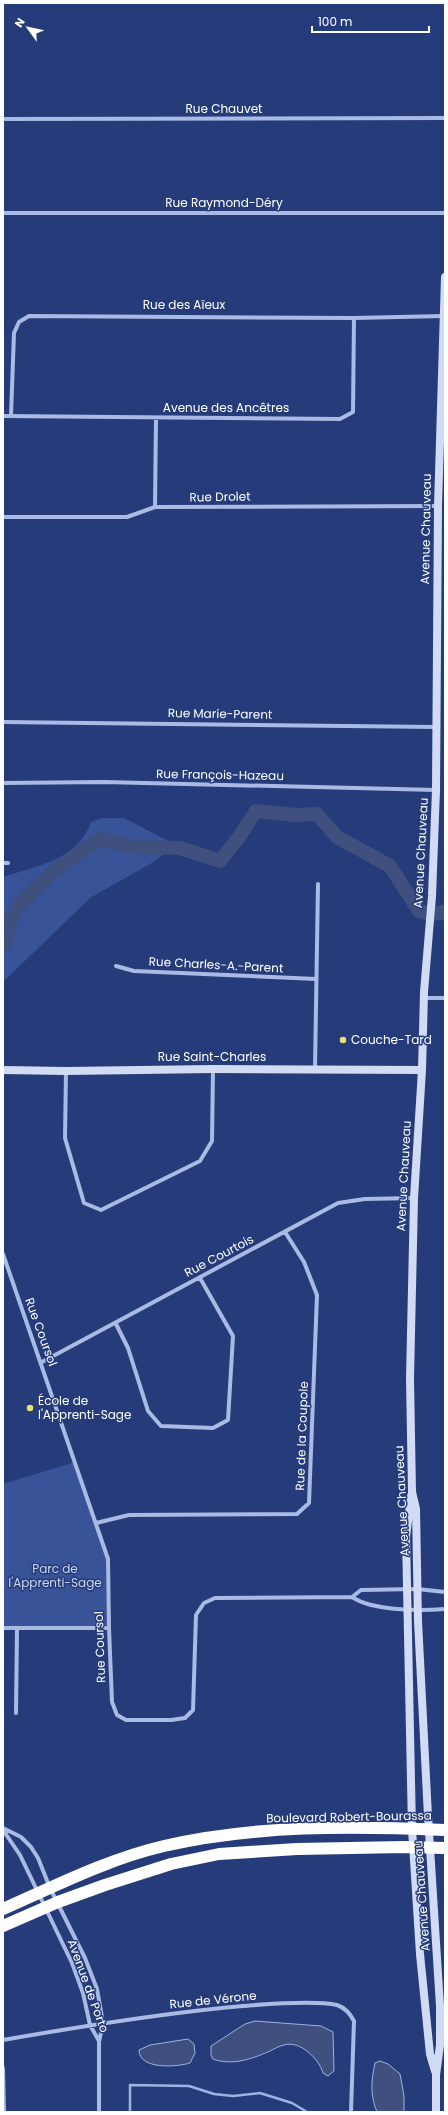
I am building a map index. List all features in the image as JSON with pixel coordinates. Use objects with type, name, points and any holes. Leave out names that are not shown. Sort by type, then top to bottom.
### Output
[{"type":"highway","name":"Boulevard Robert-Bourassa","points":[[3,1909],[94,1868],[156,1848],[216,1836],[283,1829],[445,1830]]},
{"type":"highway","points":[[3,1926],[58,1902],[171,1864],[219,1854],[264,1850],[445,1848]]},
{"type":"main road","name":"Avenue Chauveau","points":[[436,2075],[430,2054],[420,1954],[413,1848],[406,1537],[412,1492],[410,1379],[414,1198],[422,1070],[424,998],[432,896],[436,790],[438,506],[445,277]]},
{"type":"main road","name":"Rue Saint-Charles","points":[[3,1070],[66,1072],[213,1069],[422,1070]]},
{"type":"main road","name":"Avenue Chauveau","points":[[412,1492],[416,1509],[417,1589],[429,1830],[440,2006],[440,2045],[436,2075],[436,2112]]},
{"type":"street","name":"Rue Chauvet","points":[[3,119],[445,118]]},
{"type":"street","name":"Rue Raymond-Déry","points":[[3,213],[445,213]]},
{"type":"street","name":"Rue des Aïeux","points":[[11,416],[14,333],[19,322],[29,316],[354,318],[445,316]]},
{"type":"street","name":"Avenue des Ancêtres","points":[[3,416],[340,418],[353,412],[354,318]]},
{"type":"street","points":[[155,508],[156,418]]},
{"type":"street","name":"Rue Drolet","points":[[3,517],[127,517],[155,508],[438,506]]},
{"type":"street","name":"Rue Marie-Parent","points":[[3,722],[437,726]]},
{"type":"street","name":"Rue François-Hazeau","points":[[3,783],[104,782],[436,790]]},
{"type":"street","points":[[3,863],[8,863]]},
{"type":"street","points":[[315,1069],[318,884]]},
{"type":"street","name":"Rue Charles-A.-Parent","points":[[116,966],[134,971],[316,979]]},
{"type":"street","points":[[424,998],[445,998]]},
{"type":"street","points":[[66,1072],[65,1138],[84,1203],[101,1210],[200,1161],[212,1141],[213,1069]]},
{"type":"street","name":"Rue Courtois","points":[[42,1362],[116,1324],[338,1203],[365,1199],[414,1198]]},
{"type":"street","name":"Rue de la Coupole","points":[[96,1523],[129,1515],[297,1514],[309,1503],[317,1295],[304,1262],[285,1232]]},
{"type":"street","name":"Rue Coursol","points":[[3,1254],[42,1362],[108,1559],[108,1628],[112,1702],[116,1715],[126,1720],[178,1719],[185,1718],[193,1710],[196,1615],[204,1603],[215,1598],[352,1597],[362,1603],[418,1609],[445,1609]]},
{"type":"street","points":[[116,1324],[128,1348],[148,1410],[161,1426],[213,1428],[218,1426],[228,1420],[233,1336],[200,1278]]},
{"type":"street","name":"Rue Coursol","points":[[352,1597],[361,1590],[417,1589],[445,1592]]},
{"type":"street","points":[[3,1628],[108,1628]]},
{"type":"street","points":[[16,1713],[17,1629]]},
{"type":"street","name":"Avenue de Porto","points":[[3,1829],[21,1837],[31,1847],[85,1958],[96,1989],[103,2023],[99,2042],[99,2112]]},
{"type":"street","name":"Avenue de Porto","points":[[3,1829],[20,1855],[72,1963],[83,1993],[90,2025],[99,2042]]},
{"type":"street","name":"Rue de Vérone","points":[[3,2040],[90,2025],[195,2010],[272,2004],[338,2006],[348,2011],[354,2021],[351,2112]]},
{"type":"street","points":[[3,2068],[4,2112]]},
{"type":"green space","points":[[103,818],[124,818],[180,847],[167,852],[150,864],[90,898],[3,982],[3,877],[55,860],[77,845],[85,835],[91,822]]},
{"type":"green space","name":"Parc de l'Apprenti-Sage","points":[[75,1462],[108,1559],[109,1628],[3,1628],[3,1484]]},
{"type":"shaded area","points":[[255,2021],[321,2026],[333,2032],[334,2071],[328,2076],[323,2073],[317,2062],[308,2052],[296,2045],[290,2044],[280,2046],[256,2057],[242,2061],[227,2062],[213,2059],[211,2055],[211,2046],[245,2024]]},
{"type":"shaded area","points":[[188,2039],[194,2044],[195,2053],[190,2063],[168,2066],[152,2064],[145,2061],[139,2050],[150,2045]]},
{"type":"shaded area","points":[[380,2061],[388,2064],[400,2074],[404,2096],[404,2112],[377,2112],[372,2094],[372,2082],[375,2063]]},
{"type":"waterway","points":[[3,946],[16,911],[33,890],[77,854],[100,839],[134,847],[180,848],[220,861],[239,837],[256,811],[296,815],[317,814],[337,837],[390,866],[419,911],[431,914],[445,912]]},
{"type":"waterway","points":[[130,2112],[130,2085],[189,2086],[214,2094],[233,2096],[260,2093],[292,2103],[307,2112]]},
{"type":"place","name":"Couche-Tard","points":[[343,1040]]},
{"type":"place","name":"École de l'Apprenti-Sage","points":[[30,1408]]}]
